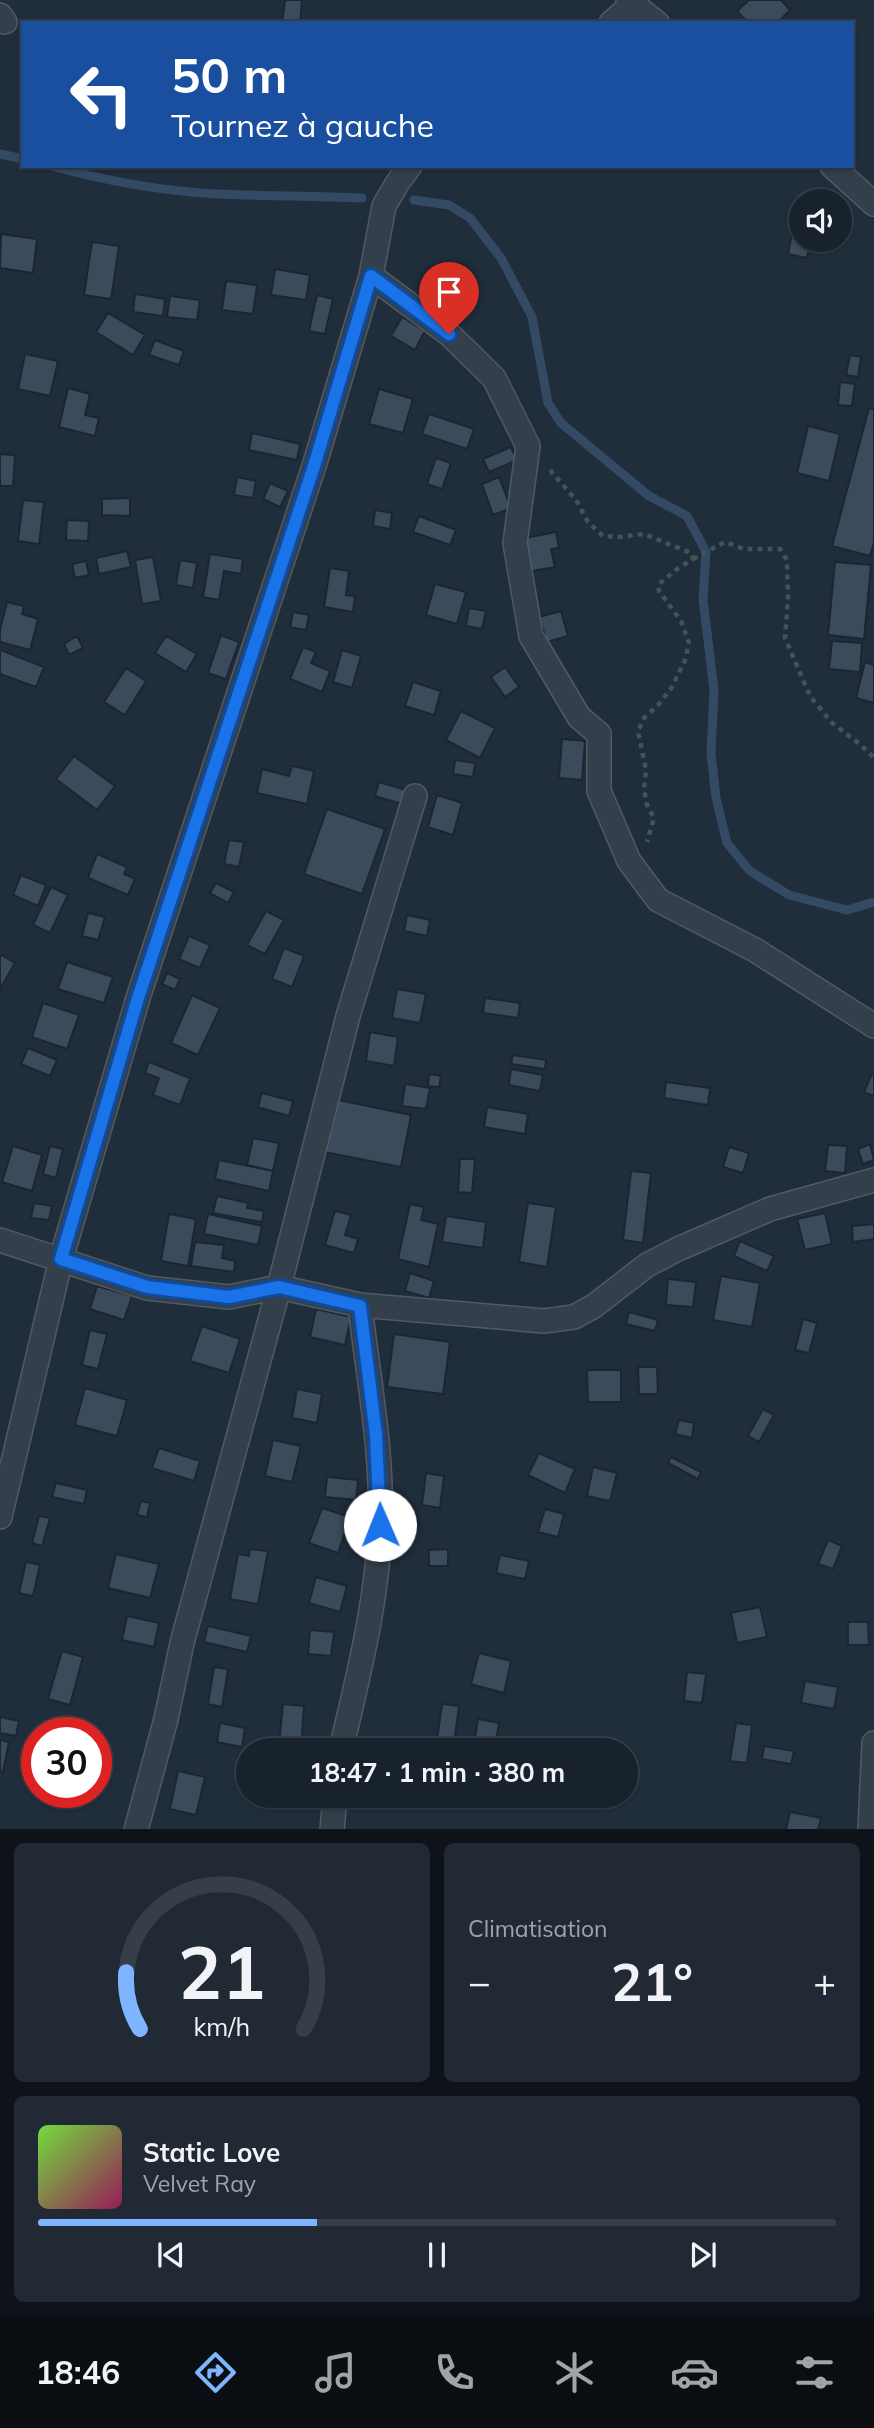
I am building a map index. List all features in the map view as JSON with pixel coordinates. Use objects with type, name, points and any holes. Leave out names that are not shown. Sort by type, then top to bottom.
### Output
[{"type":"street","points":[[613,21],[633,1],[655,21]]},
{"type":"street","points":[[0,1517],[61,1259],[138,998],[311,475],[371,276],[384,206],[408,168]]},
{"type":"street","points":[[834,168],[874,204]]},
{"type":"street","points":[[371,276],[449,334],[494,378],[528,446],[515,543],[531,636],[579,716],[599,734],[599,791],[629,861],[657,900],[755,950],[874,1026]]},
{"type":"street","points":[[136,1829],[348,1016],[415,796]]},
{"type":"street","points":[[0,1240],[147,1287],[172,1291],[229,1297],[279,1287],[360,1306],[544,1321],[574,1317],[594,1306],[647,1265],[770,1209],[874,1180]]},
{"type":"street","points":[[344,1738],[372,1602],[380,1525],[376,1435],[360,1306]]},
{"type":"street","points":[[872,1826],[874,1743]]},
{"type":"street","points":[[332,1829],[334,1808]]},
{"type":"path","points":[[528,446],[576,500],[588,522],[603,536],[644,534],[691,553],[693,559]]},
{"type":"path","points":[[629,861],[641,851],[648,840],[654,818],[643,789],[646,771],[638,731],[644,718],[672,687],[685,660],[689,643],[681,621],[659,591],[658,585],[677,569],[725,542],[744,549],[780,550],[787,560],[785,638],[810,696],[832,723],[874,758]]},
{"type":"building","points":[[285,0],[302,0],[300,21],[282,21]]},
{"type":"building","points":[[749,0],[781,0],[790,10],[779,21],[746,21],[737,11]]},
{"type":"building","points":[[1,234],[37,239],[33,273],[0,268]]},
{"type":"building","points":[[92,242],[119,246],[111,299],[84,295]]},
{"type":"building","points":[[789,249],[789,252],[808,252],[807,258],[788,254]]},
{"type":"building","points":[[275,269],[310,275],[306,300],[271,295]]},
{"type":"building","points":[[226,281],[257,285],[253,314],[222,310]]},
{"type":"building","points":[[135,294],[165,299],[163,316],[133,312]]},
{"type":"building","points":[[317,295],[333,299],[325,334],[309,331]]},
{"type":"building","points":[[170,296],[200,300],[197,320],[167,317]]},
{"type":"building","points":[[108,313],[145,335],[133,355],[96,332]]},
{"type":"building","points":[[402,317],[425,331],[415,350],[391,336]]},
{"type":"building","points":[[155,340],[184,351],[179,365],[149,355]]},
{"type":"building","points":[[25,354],[58,361],[50,396],[18,389]]},
{"type":"building","points":[[850,355],[861,357],[858,377],[846,375]]},
{"type":"building","points":[[840,382],[855,384],[852,406],[838,405]]},
{"type":"building","points":[[68,388],[90,394],[85,415],[99,418],[95,436],[59,427]]},
{"type":"building","points":[[379,389],[413,399],[403,433],[369,424]]},
{"type":"building","points":[[869,408],[874,409],[874,542],[870,556],[832,546]]},
{"type":"building","points":[[429,414],[474,429],[467,449],[422,434]]},
{"type":"building","points":[[808,426],[840,434],[829,481],[797,473]]},
{"type":"building","points":[[252,433],[300,444],[297,460],[249,450]]},
{"type":"building","points":[[511,447],[517,460],[489,472],[483,459]]},
{"type":"building","points":[[0,454],[15,455],[13,486],[0,486]]},
{"type":"building","points":[[436,458],[451,463],[442,489],[427,484]]},
{"type":"building","points":[[237,477],[256,481],[253,498],[234,495]]},
{"type":"building","points":[[499,477],[511,508],[493,515],[482,484]]},
{"type":"building","points":[[270,483],[288,491],[280,507],[263,499]]},
{"type":"building","points":[[130,498],[130,516],[102,515],[102,499]]},
{"type":"building","points":[[23,500],[44,502],[39,544],[18,541]]},
{"type":"building","points":[[375,510],[392,513],[390,529],[373,526]]},
{"type":"building","points":[[419,516],[456,530],[450,545],[413,532]]},
{"type":"building","points":[[67,520],[89,521],[88,541],[66,540]]},
{"type":"building","points":[[556,532],[559,548],[551,549],[555,567],[526,572],[520,539]]},
{"type":"building","points":[[127,551],[131,567],[99,574],[96,558]]},
{"type":"building","points":[[210,554],[243,559],[241,574],[224,571],[219,600],[203,597]]},
{"type":"building","points":[[153,557],[161,601],[142,604],[135,560]]},
{"type":"building","points":[[180,560],[197,563],[193,588],[176,585]]},
{"type":"building","points":[[86,561],[89,575],[75,578],[72,564]]},
{"type":"building","points":[[835,562],[871,565],[864,639],[828,635]]},
{"type":"building","points":[[330,568],[349,571],[346,595],[355,596],[353,612],[324,607]]},
{"type":"building","points":[[435,584],[466,592],[457,624],[426,615]]},
{"type":"building","points":[[7,602],[24,606],[22,614],[38,619],[30,650],[0,642]]},
{"type":"building","points":[[469,608],[486,611],[482,629],[466,626]]},
{"type":"building","points":[[561,611],[568,636],[547,642],[539,617]]},
{"type":"building","points":[[293,612],[309,615],[306,630],[290,627]]},
{"type":"building","points":[[221,635],[239,642],[226,679],[208,673]]},
{"type":"building","points":[[77,636],[83,648],[69,655],[64,644]]},
{"type":"building","points":[[166,636],[197,654],[186,672],[155,653]]},
{"type":"building","points":[[832,641],[862,643],[860,672],[829,669]]},
{"type":"building","points":[[303,647],[316,652],[311,663],[330,671],[322,692],[290,679]]},
{"type":"building","points":[[0,650],[44,667],[36,687],[0,674]]},
{"type":"building","points":[[342,650],[361,656],[352,688],[333,682]]},
{"type":"building","points":[[865,662],[874,665],[874,703],[856,698]]},
{"type":"building","points":[[505,667],[519,687],[505,697],[491,677]]},
{"type":"building","points":[[126,668],[146,681],[125,715],[104,702]]},
{"type":"building","points":[[413,682],[441,691],[434,715],[405,706]]},
{"type":"building","points":[[461,711],[495,728],[480,758],[446,740]]},
{"type":"building","points":[[562,739],[585,741],[582,780],[559,778]]},
{"type":"building","points":[[74,756],[115,786],[97,810],[56,779]]},
{"type":"building","points":[[455,760],[475,763],[473,777],[453,774]]},
{"type":"building","points":[[292,766],[314,771],[307,804],[257,793],[262,769],[289,776]]},
{"type":"building","points":[[379,782],[406,790],[402,804],[375,796]]},
{"type":"building","points":[[437,795],[462,803],[453,835],[428,827]]},
{"type":"building","points":[[327,809],[385,829],[362,894],[304,874]]},
{"type":"building","points":[[229,840],[244,842],[239,867],[224,864]]},
{"type":"building","points":[[97,854],[127,867],[124,874],[135,879],[128,895],[88,878]]},
{"type":"building","points":[[21,875],[46,885],[38,906],[13,895]]},
{"type":"building","points":[[216,883],[234,892],[228,903],[210,893]]},
{"type":"building","points":[[51,887],[68,895],[50,933],[33,925]]},
{"type":"building","points":[[266,911],[284,920],[265,954],[247,945]]},
{"type":"building","points":[[88,913],[105,917],[98,940],[82,936]]},
{"type":"building","points":[[407,915],[430,920],[427,936],[404,931]]},
{"type":"building","points":[[189,936],[210,945],[200,968],[179,959]]},
{"type":"building","points":[[284,948],[304,956],[292,987],[272,979]]},
{"type":"building","points":[[0,954],[15,963],[0,989]]},
{"type":"building","points":[[67,962],[113,977],[104,1003],[58,989]]},
{"type":"building","points":[[167,973],[180,979],[175,990],[162,984]]},
{"type":"building","points":[[397,989],[426,994],[420,1023],[392,1018]]},
{"type":"building","points":[[192,995],[220,1008],[198,1055],[171,1043]]},
{"type":"building","points":[[485,998],[520,1003],[518,1018],[483,1013]]},
{"type":"building","points":[[43,1003],[79,1015],[67,1049],[32,1037]]},
{"type":"building","points":[[370,1032],[398,1037],[394,1066],[366,1061]]},
{"type":"building","points":[[28,1048],[57,1060],[50,1076],[21,1064]]},
{"type":"building","points":[[513,1055],[546,1060],[545,1069],[511,1064]]},
{"type":"building","points":[[149,1062],[190,1078],[180,1105],[153,1095],[159,1078],[145,1073]]},
{"type":"building","points":[[511,1069],[543,1075],[540,1091],[509,1085]]},
{"type":"building","points":[[429,1074],[441,1076],[439,1087],[428,1086]]},
{"type":"building","points":[[872,1074],[874,1075],[874,1096],[864,1092]]},
{"type":"building","points":[[666,1082],[710,1088],[708,1105],[664,1098]]},
{"type":"building","points":[[405,1084],[430,1088],[426,1109],[402,1106]]},
{"type":"building","points":[[262,1093],[293,1101],[289,1116],[258,1107]]},
{"type":"building","points":[[334,1099],[411,1115],[401,1167],[324,1152]]},
{"type":"building","points":[[487,1107],[528,1114],[525,1134],[484,1127]]},
{"type":"building","points":[[253,1138],[279,1143],[273,1171],[247,1165]]},
{"type":"building","points":[[870,1144],[874,1160],[863,1164],[858,1149]]},
{"type":"building","points":[[828,1145],[847,1146],[845,1173],[825,1171]]},
{"type":"building","points":[[13,1146],[42,1155],[32,1191],[2,1182]]},
{"type":"building","points":[[50,1146],[63,1149],[56,1178],[43,1174]]},
{"type":"building","points":[[729,1147],[749,1153],[743,1173],[723,1167]]},
{"type":"building","points":[[460,1159],[475,1159],[472,1193],[458,1192]]},
{"type":"building","points":[[219,1160],[273,1171],[269,1191],[215,1179]]},
{"type":"building","points":[[631,1171],[651,1173],[643,1243],[623,1240]]},
{"type":"building","points":[[217,1196],[248,1203],[247,1208],[264,1211],[262,1222],[213,1213]]},
{"type":"building","points":[[34,1203],[52,1206],[49,1220],[31,1218]]},
{"type":"building","points":[[528,1203],[556,1207],[547,1267],[519,1262]]},
{"type":"building","points":[[410,1204],[424,1207],[421,1220],[438,1224],[429,1267],[398,1259]]},
{"type":"building","points":[[335,1211],[351,1215],[345,1235],[358,1239],[354,1253],[325,1245]]},
{"type":"building","points":[[825,1213],[832,1244],[805,1250],[797,1219]]},
{"type":"building","points":[[169,1214],[196,1219],[188,1266],[161,1261]]},
{"type":"building","points":[[208,1214],[262,1226],[258,1245],[204,1234]]},
{"type":"building","points":[[446,1216],[486,1222],[483,1248],[442,1242]]},
{"type":"building","points":[[874,1224],[874,1239],[853,1242],[852,1226]]},
{"type":"building","points":[[740,1241],[774,1256],[767,1271],[734,1256]]},
{"type":"building","points":[[195,1242],[224,1245],[222,1258],[235,1261],[234,1272],[191,1266]]},
{"type":"building","points":[[410,1273],[434,1281],[429,1298],[405,1291]]},
{"type":"building","points":[[721,1276],[760,1283],[752,1327],[713,1320]]},
{"type":"building","points":[[668,1279],[696,1282],[693,1307],[666,1305]]},
{"type":"building","points":[[97,1286],[132,1296],[124,1320],[90,1309]]},
{"type":"building","points":[[316,1309],[351,1317],[345,1345],[310,1337]]},
{"type":"building","points":[[629,1312],[658,1320],[655,1331],[626,1324]]},
{"type":"building","points":[[803,1319],[817,1323],[809,1353],[795,1350]]},
{"type":"building","points":[[202,1326],[240,1339],[229,1373],[190,1361]]},
{"type":"building","points":[[90,1330],[107,1334],[98,1369],[82,1365]]},
{"type":"building","points":[[394,1334],[450,1342],[443,1394],[387,1387]]},
{"type":"building","points":[[638,1367],[657,1367],[658,1394],[639,1394]]},
{"type":"building","points":[[587,1370],[621,1370],[621,1402],[588,1402]]},
{"type":"building","points":[[85,1388],[127,1400],[117,1436],[75,1425]]},
{"type":"building","points":[[297,1389],[322,1394],[317,1423],[292,1418]]},
{"type":"building","points":[[763,1409],[774,1415],[759,1442],[748,1436]]},
{"type":"building","points":[[679,1420],[694,1423],[692,1438],[675,1434]]},
{"type":"building","points":[[273,1440],[301,1446],[292,1482],[265,1476]]},
{"type":"building","points":[[159,1448],[200,1461],[194,1481],[152,1468]]},
{"type":"building","points":[[539,1453],[575,1469],[565,1493],[528,1475]]},
{"type":"building","points":[[671,1457],[701,1472],[698,1479],[668,1463]]},
{"type":"building","points":[[593,1467],[617,1473],[610,1501],[587,1496]]},
{"type":"building","points":[[426,1473],[444,1476],[440,1508],[422,1505]]},
{"type":"building","points":[[327,1477],[358,1480],[356,1500],[325,1497]]},
{"type":"building","points":[[56,1483],[87,1490],[84,1504],[52,1497]]},
{"type":"building","points":[[141,1501],[150,1503],[147,1517],[137,1515]]},
{"type":"building","points":[[322,1508],[350,1517],[338,1553],[309,1543]]},
{"type":"building","points":[[545,1509],[564,1514],[558,1537],[538,1532]]},
{"type":"building","points":[[39,1516],[50,1518],[42,1546],[32,1543]]},
{"type":"building","points":[[828,1540],[842,1546],[833,1569],[818,1564]]},
{"type":"building","points":[[250,1549],[268,1551],[258,1604],[230,1599],[238,1554],[249,1556]]},
{"type":"building","points":[[448,1549],[448,1566],[429,1566],[429,1550]]},
{"type":"building","points":[[116,1554],[159,1564],[150,1598],[108,1588]]},
{"type":"building","points":[[500,1555],[529,1561],[525,1579],[496,1573]]},
{"type":"building","points":[[26,1562],[40,1565],[33,1596],[19,1593]]},
{"type":"building","points":[[316,1577],[347,1586],[340,1612],[309,1603]]},
{"type":"building","points":[[760,1607],[767,1637],[737,1643],[731,1613]]},
{"type":"building","points":[[127,1616],[159,1623],[154,1647],[122,1640]]},
{"type":"building","points":[[848,1622],[868,1622],[869,1645],[848,1645]]},
{"type":"building","points":[[208,1626],[251,1636],[247,1652],[204,1642]]},
{"type":"building","points":[[310,1630],[334,1632],[331,1656],[308,1654]]},
{"type":"building","points":[[62,1651],[83,1657],[70,1705],[48,1699]]},
{"type":"building","points":[[479,1653],[511,1661],[504,1693],[471,1684]]},
{"type":"building","points":[[214,1667],[228,1669],[222,1707],[208,1704]]},
{"type":"building","points":[[687,1672],[706,1674],[702,1703],[684,1701]]},
{"type":"building","points":[[805,1681],[838,1687],[834,1709],[801,1703]]},
{"type":"building","points":[[283,1704],[304,1706],[302,1738],[280,1738]]},
{"type":"building","points":[[442,1704],[459,1706],[455,1738],[437,1738]]},
{"type":"building","points":[[0,1717],[19,1721],[16,1736],[0,1733]]},
{"type":"building","points":[[478,1719],[499,1723],[496,1738],[475,1738]]},
{"type":"building","points":[[220,1723],[245,1728],[243,1738],[236,1738],[236,1746],[217,1742]]},
{"type":"building","points":[[736,1723],[752,1725],[747,1763],[730,1761]]},
{"type":"building","points":[[0,1740],[9,1742],[3,1772],[0,1771]]},
{"type":"building","points":[[764,1746],[794,1751],[791,1764],[762,1759]]},
{"type":"building","points":[[178,1771],[205,1777],[196,1815],[170,1809]]},
{"type":"building","points":[[790,1812],[821,1818],[818,1829],[786,1829]]},
{"type":"waterway","points":[[0,154],[21,159]]},
{"type":"waterway","points":[[60,168],[154,188],[217,194],[362,198]]},
{"type":"waterway","points":[[414,200],[449,205],[470,218],[501,258],[532,317],[548,403],[561,423],[649,496],[687,516],[706,552],[703,599],[714,690],[711,753],[716,798],[727,843],[750,871],[789,895],[847,910],[874,902]]},
{"type":"route","points":[[380,1525],[376,1435],[360,1306],[279,1287],[229,1297],[172,1291],[147,1287],[61,1259],[138,998],[315,463],[371,276],[449,334]]}]
